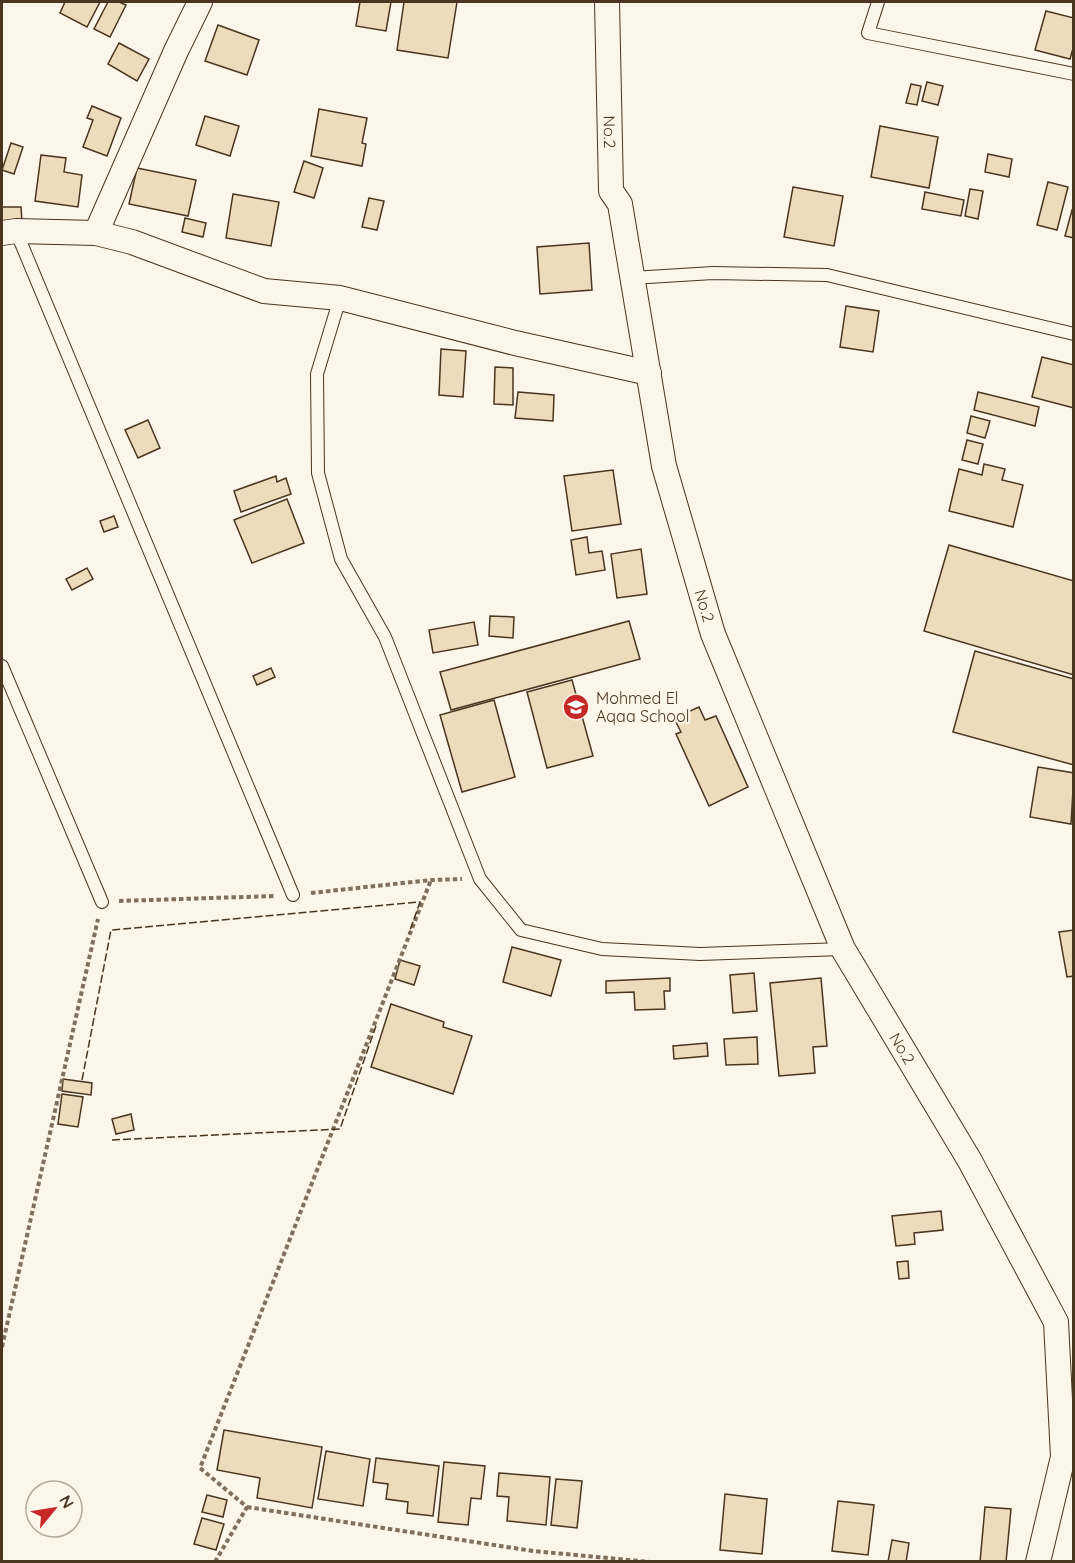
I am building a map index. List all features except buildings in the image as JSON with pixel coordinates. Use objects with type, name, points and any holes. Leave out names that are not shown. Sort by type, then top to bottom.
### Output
[{"type":"street","points":[[96,233],[176,51],[201,2]]},
{"type":"street","name":"No.2","points":[[607,2],[611,191],[620,204],[664,466],[713,633],[843,949],[970,1161],[1056,1322],[1064,1457],[1038,1562]]},
{"type":"street","points":[[9,232],[96,233],[132,242],[264,291],[340,298],[516,343],[649,373]]},
{"type":"lane","points":[[878,2],[868,33],[1074,74]]},
{"type":"lane","points":[[9,232],[293,895]]},
{"type":"lane","points":[[633,278],[713,273],[827,275],[1074,334]]},
{"type":"lane","points":[[340,298],[317,374],[318,473],[340,559],[385,637],[480,879],[521,930],[602,950],[700,954],[843,949]]},
{"type":"lane","points":[[2,666],[102,902]]},
{"type":"path","points":[[2,1347],[102,902],[293,895],[431,880],[480,879]]},
{"type":"path","points":[[431,880],[200,1468],[247,1508],[533,1551],[650,1562]]},
{"type":"path","points":[[215,1562],[247,1508]]},
{"type":"fence","points":[[82,1080],[111,930],[420,902],[409,933]]},
{"type":"fence","points":[[112,1140],[340,1129],[376,1026]]},
{"type":"place","name":"Mohmed El Aqaa School","points":[[576,707]]}]
